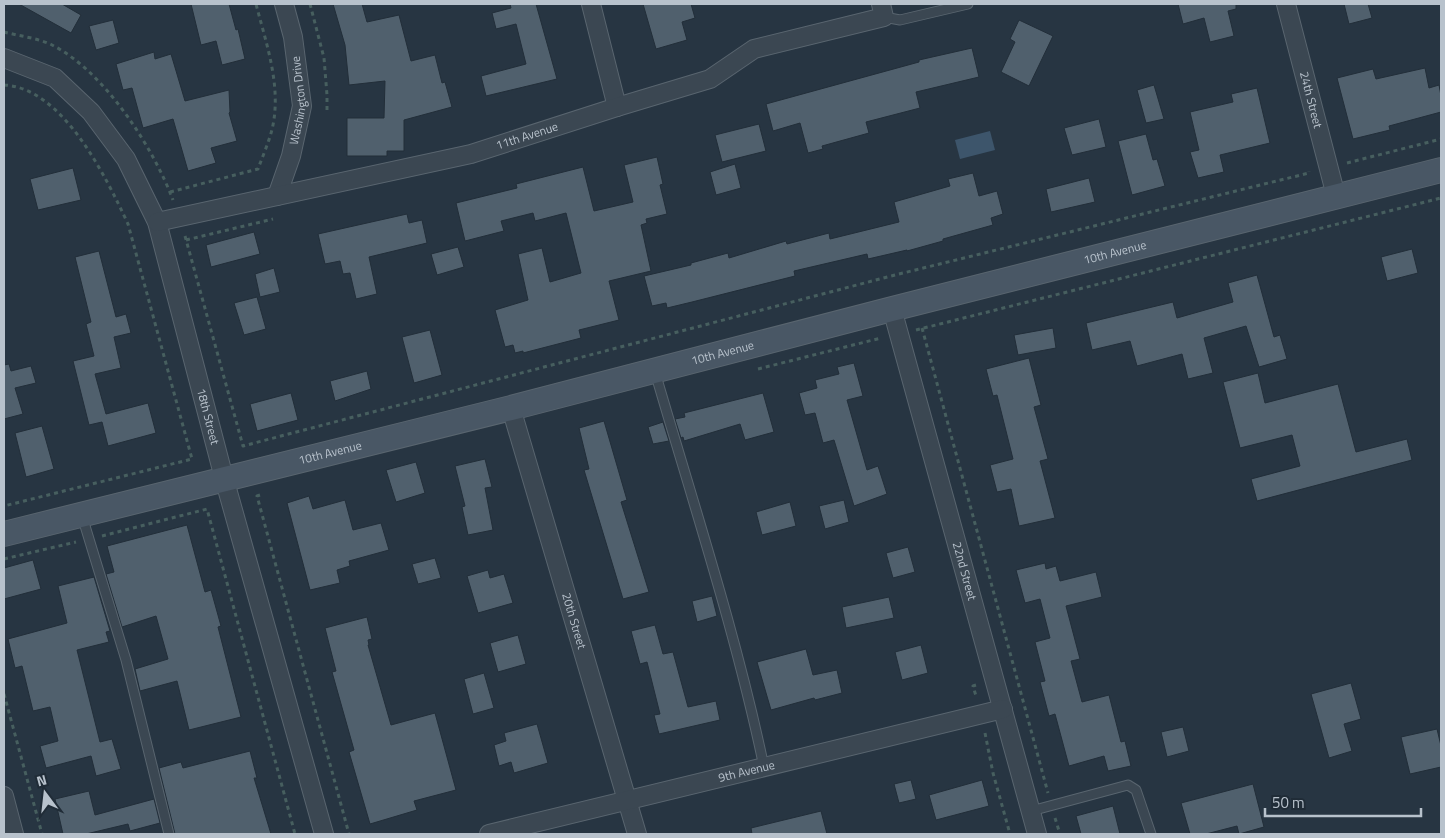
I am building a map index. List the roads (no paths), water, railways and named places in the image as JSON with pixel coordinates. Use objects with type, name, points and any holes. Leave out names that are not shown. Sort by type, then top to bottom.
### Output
[{"type":"street","name":"Washington Drive","points":[[277,196],[291,156],[302,106],[293,37],[284,4]]},
{"type":"street","points":[[591,4],[617,107]]},
{"type":"street","name":"24th Street","points":[[1286,4],[1336,196]]},
{"type":"street","name":"11th Avenue","points":[[157,222],[471,154],[710,79],[754,49],[883,10]]},
{"type":"street","name":"18th Street","points":[[4,58],[54,78],[92,112],[126,159],[157,222],[224,478],[324,834]]},
{"type":"street","name":"10th Avenue","points":[[4,534],[510,408],[892,308],[1441,170]]},
{"type":"street","name":"22nd Street","points":[[892,308],[1037,834]]},
{"type":"street","name":"20th Street","points":[[510,408],[637,834]]},
{"type":"street","name":"9th Avenue","points":[[489,834],[1003,709]]},
{"type":"street","points":[[4,796],[14,834]]},
{"type":"lane","points":[[883,10],[900,20],[968,4]]},
{"type":"lane","points":[[654,370],[731,629],[752,708],[764,767]]},
{"type":"lane","points":[[82,515],[126,660],[170,834]]},
{"type":"lane","points":[[1031,811],[1128,785],[1136,790],[1151,834]]},
{"type":"water","points":[[990,131],[995,150],[960,159],[955,140]]}]
